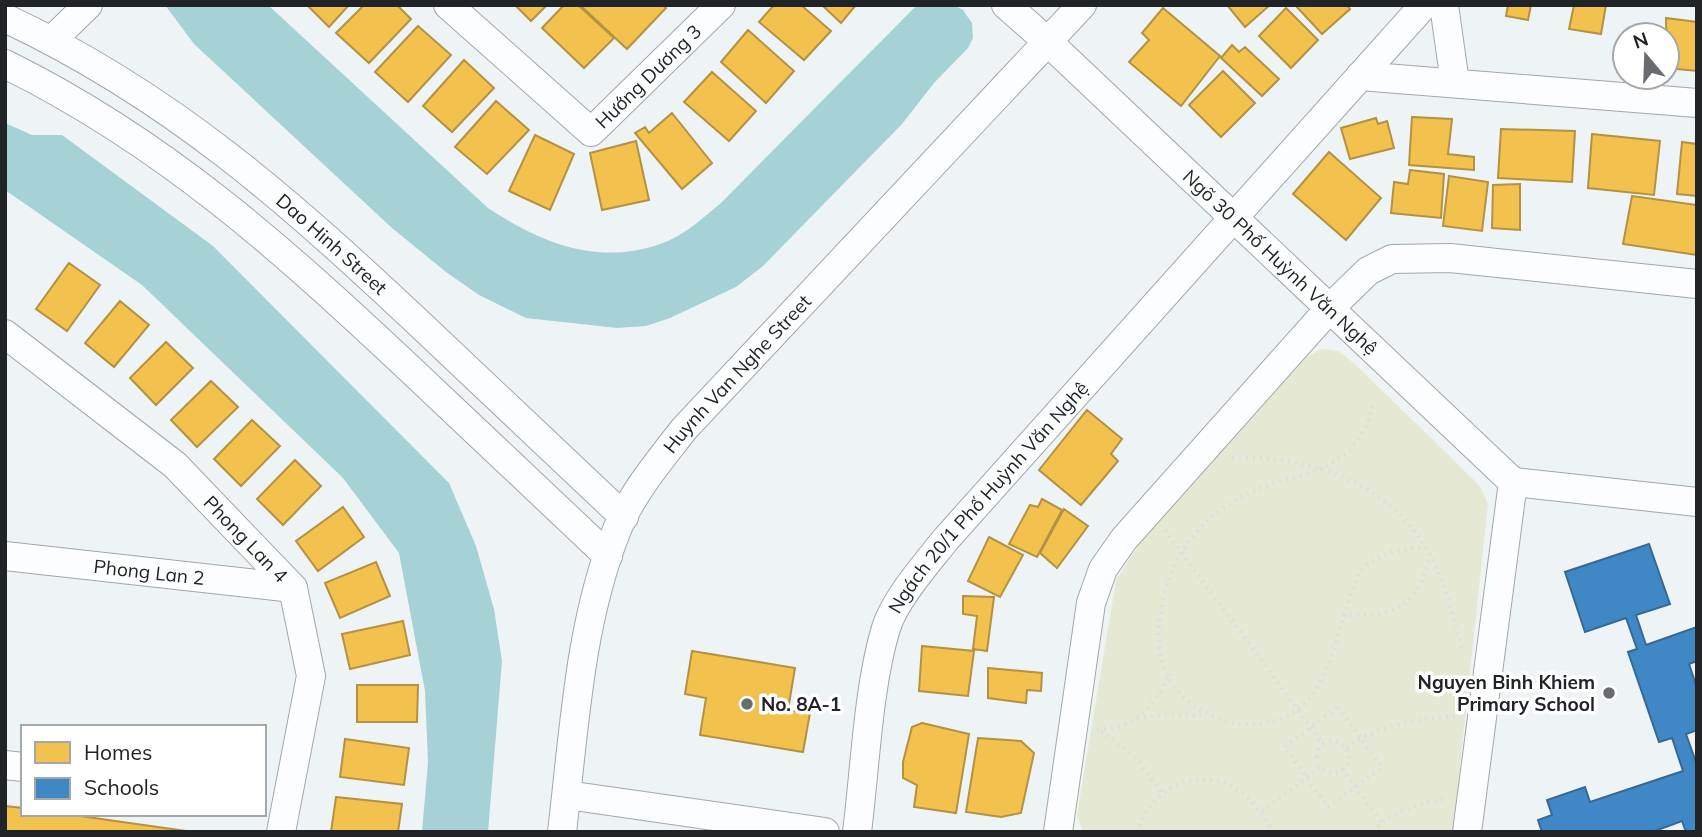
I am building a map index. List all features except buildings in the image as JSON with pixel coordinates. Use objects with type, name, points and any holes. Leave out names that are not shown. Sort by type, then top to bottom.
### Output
[{"type":"street","points":[[52,40],[88,5]]},
{"type":"street","name":"Hướng Dương 3","points":[[447,5],[591,131],[721,5]]},
{"type":"street","name":"Ngõ 30 Phố Huỳnh Văn Nghệ","points":[[1006,5],[1513,482]]},
{"type":"street","name":"Huynh Van Nghe Street","points":[[562,832],[581,674],[596,594],[624,517],[653,469],[684,429],[1083,5]]},
{"type":"street","name":"Ngách 20/1 Phố Huỳnh Văn Nghệ","points":[[857,832],[876,675],[886,626],[917,576],[946,539],[1424,5]]},
{"type":"street","points":[[1444,5],[1455,83]]},
{"type":"street","name":"Dao Hinh Street","points":[[5,18],[52,40],[138,90],[204,135],[328,239],[624,517]]},
{"type":"street","name":"Dao Hinh Street","points":[[10,74],[117,125],[185,172],[278,247],[608,556]]},
{"type":"street","points":[[1360,76],[1697,103]]},
{"type":"street","points":[[117,125],[138,90]]},
{"type":"street","points":[[1058,832],[1091,603],[1103,569],[1124,539],[1184,471],[1368,271],[1392,259],[1450,258],[1697,284]]},
{"type":"street","name":"Phong Lan 4","points":[[5,334],[175,465],[293,588],[311,676],[276,797],[281,832]]},
{"type":"street","points":[[1467,832],[1513,482],[1697,502]]},
{"type":"street","name":"Phong Lan 2","points":[[5,556],[293,588]]},
{"type":"street","points":[[567,795],[825,832]]},
{"type":"path","points":[[1206,715],[1183,696],[1168,674],[1159,641],[1169,580],[1182,552],[1208,520],[1234,501],[1268,485],[1334,462],[1355,444],[1373,406]]},
{"type":"path","points":[[1184,471],[1231,458],[1262,457],[1322,467],[1351,480],[1377,497],[1401,517],[1429,555],[1446,596],[1467,664]]},
{"type":"path","points":[[1150,510],[1323,744]]},
{"type":"path","points":[[1073,728],[1101,731],[1159,715],[1206,715],[1235,725],[1265,724],[1298,709],[1310,698],[1322,678],[1359,574],[1370,560],[1385,553],[1424,548]]},
{"type":"path","points":[[1343,615],[1377,615],[1398,609],[1412,599],[1419,587],[1429,555]]},
{"type":"path","points":[[1136,720],[1152,706],[1168,674]]},
{"type":"path","points":[[1338,708],[1382,767],[1328,807],[1284,747],[1311,727],[1338,708]]},
{"type":"path","points":[[1347,748],[1361,737],[1419,720],[1482,717]]},
{"type":"path","points":[[1101,731],[1136,758],[1162,793]]},
{"type":"path","points":[[1339,741],[1347,748],[1348,762],[1342,769],[1329,772],[1321,767],[1317,757],[1323,744],[1339,741]]},
{"type":"path","points":[[1262,811],[1321,767]]},
{"type":"path","points":[[1342,769],[1381,822]]},
{"type":"path","points":[[1136,832],[1143,814],[1162,793],[1179,783],[1202,779],[1225,782],[1247,793],[1262,811],[1272,832]]},
{"type":"path","points":[[1373,832],[1381,822],[1416,804],[1455,798],[1471,801]]},
{"type":"green space","points":[[1322,349],[1338,351],[1355,364],[1480,486],[1488,504],[1453,832],[1083,832],[1077,815],[1116,580],[1150,528],[1307,357]]},
{"type":"water","points":[[165,5],[268,5],[488,208],[552,241],[597,252],[644,249],[668,241],[696,224],[721,203],[917,5],[954,5],[963,10],[972,23],[973,38],[968,48],[934,83],[902,124],[763,266],[736,287],[670,318],[646,326],[617,328],[526,318],[479,295],[446,272],[392,228],[194,44]]},
{"type":"water","points":[[5,123],[32,135],[62,135],[213,246],[449,483],[476,546],[494,609],[502,661],[488,832],[422,832],[428,762],[425,691],[399,553],[343,478],[142,285],[5,190]]},
{"type":"place","name":"Nguyen Binh Khiem Primary School","points":[[1609,693]]},
{"type":"place","name":"No. 8A-1","points":[[747,704]]}]
